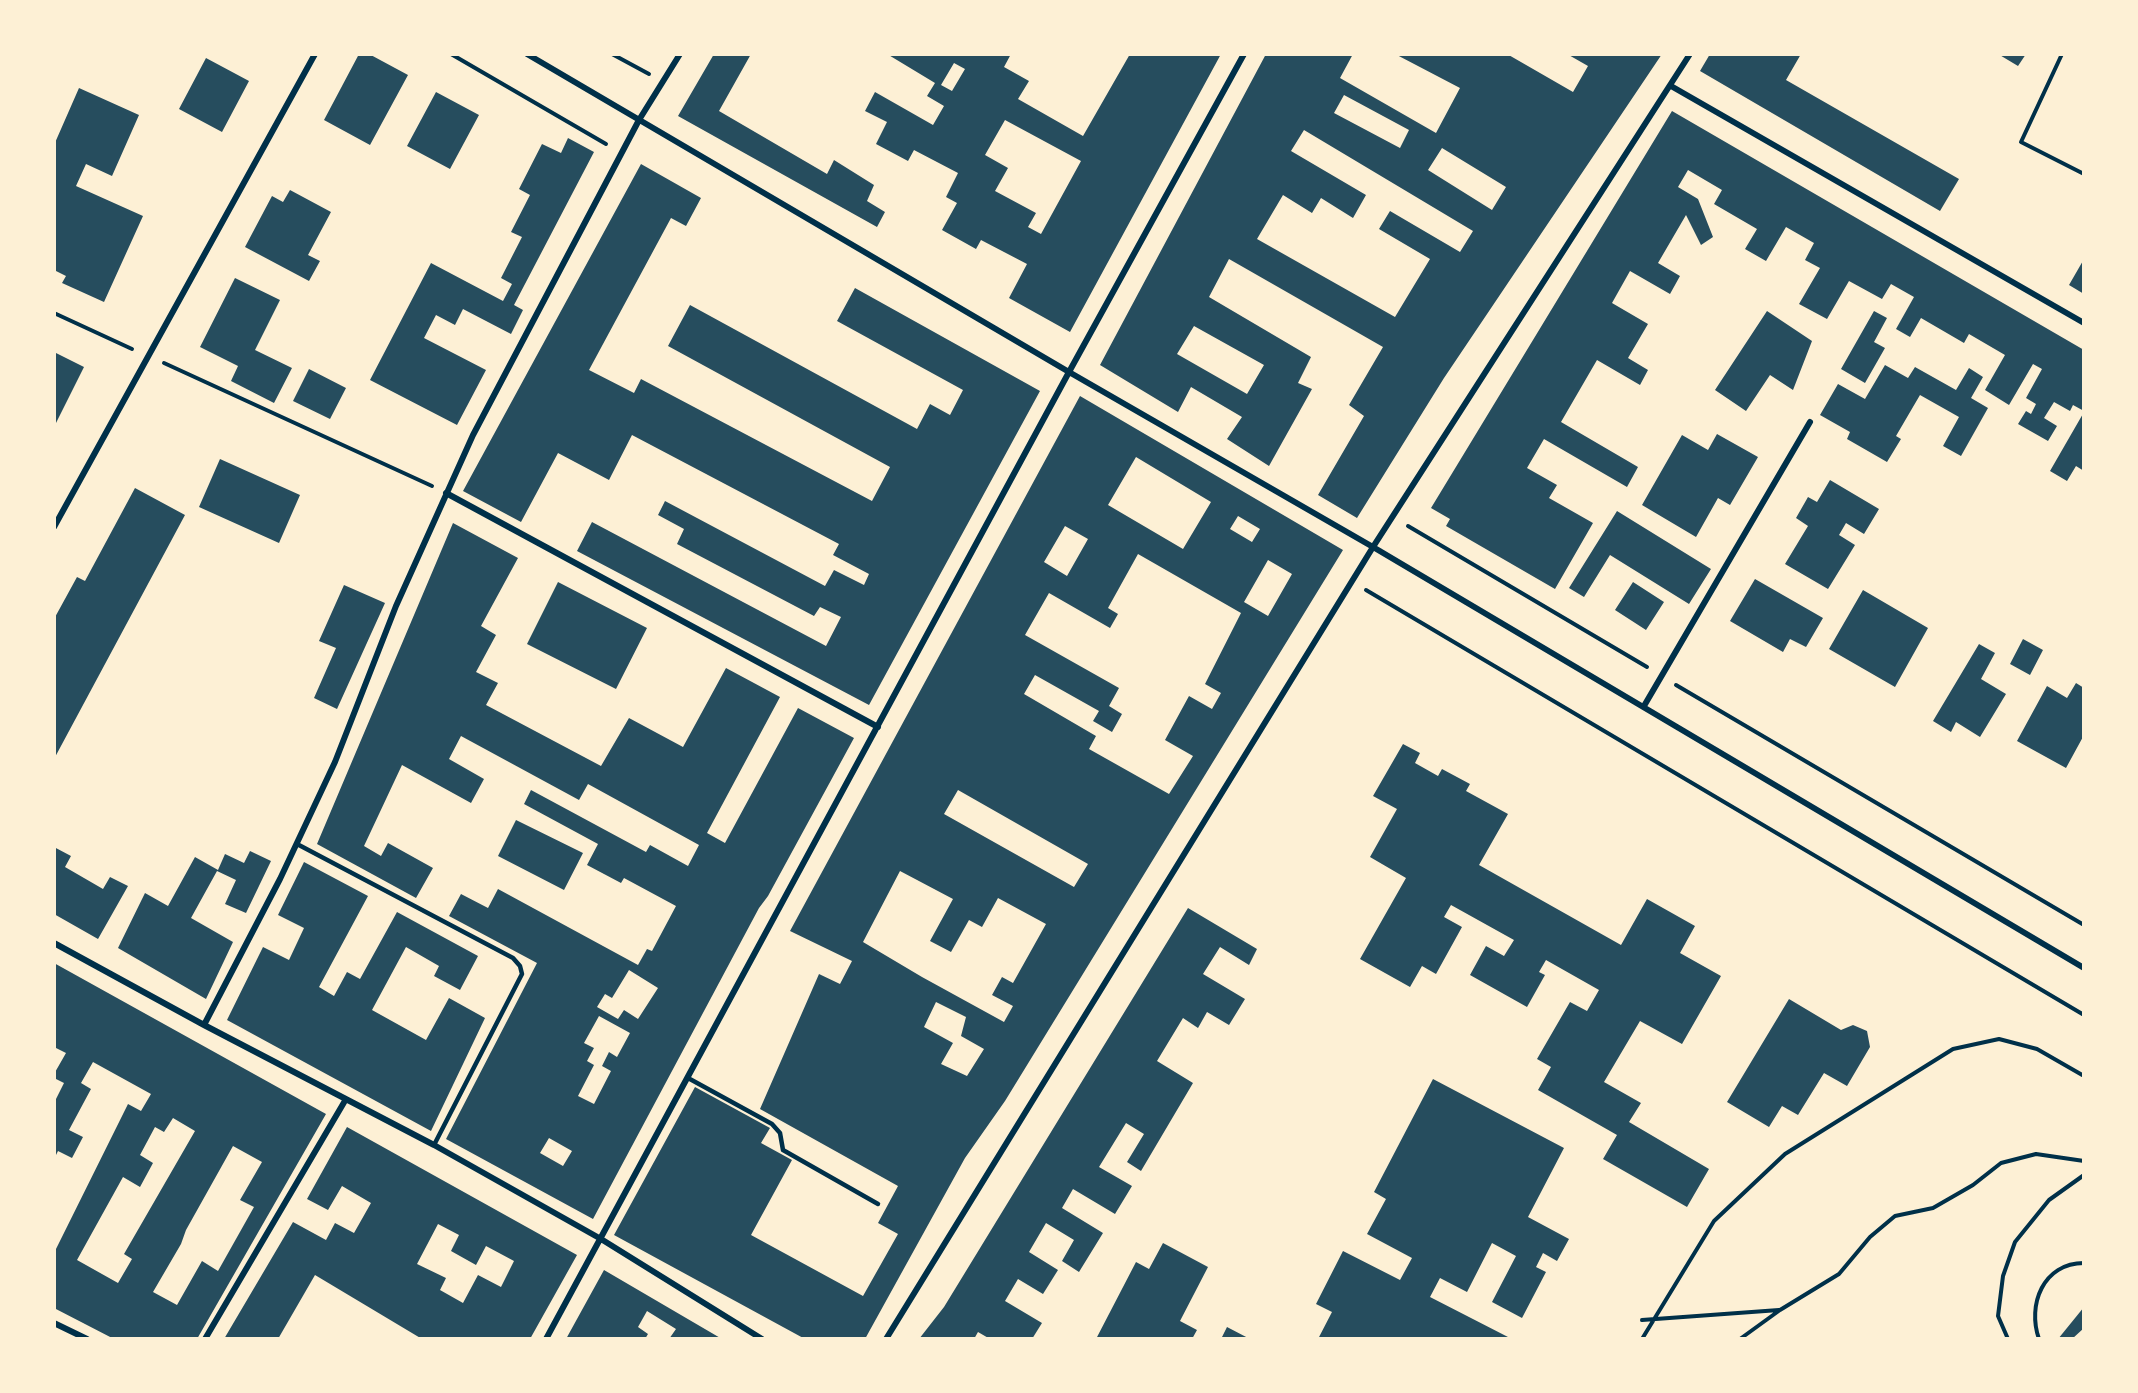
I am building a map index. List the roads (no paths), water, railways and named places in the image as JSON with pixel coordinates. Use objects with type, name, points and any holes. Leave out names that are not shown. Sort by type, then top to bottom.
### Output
[{"type":"street","points":[[54,527],[315,54]]},
{"type":"street","points":[[527,54],[1069,372],[1374,547],[2084,968]]},
{"type":"street","points":[[204,1025],[297,843],[335,762],[396,606],[473,435],[639,120],[680,54]]},
{"type":"street","points":[[546,1339],[1069,372],[1244,54]]},
{"type":"street","points":[[886,1339],[1352,582],[1690,54]]},
{"type":"street","points":[[1671,86],[2084,324]]},
{"type":"street","points":[[1644,706],[1810,422]]},
{"type":"street","points":[[447,493],[878,727]]},
{"type":"street","points":[[54,943],[204,1025],[435,1145],[602,1239],[762,1339]]},
{"type":"street","points":[[205,1339],[346,1099]]},
{"type":"street","points":[[54,1323],[87,1339]]},
{"type":"lane","points":[[297,843],[513,958],[520,966],[522,974],[435,1145]]},
{"type":"lane","points":[[688,1078],[772,1124],[780,1133],[783,1150],[878,1204]]}]
